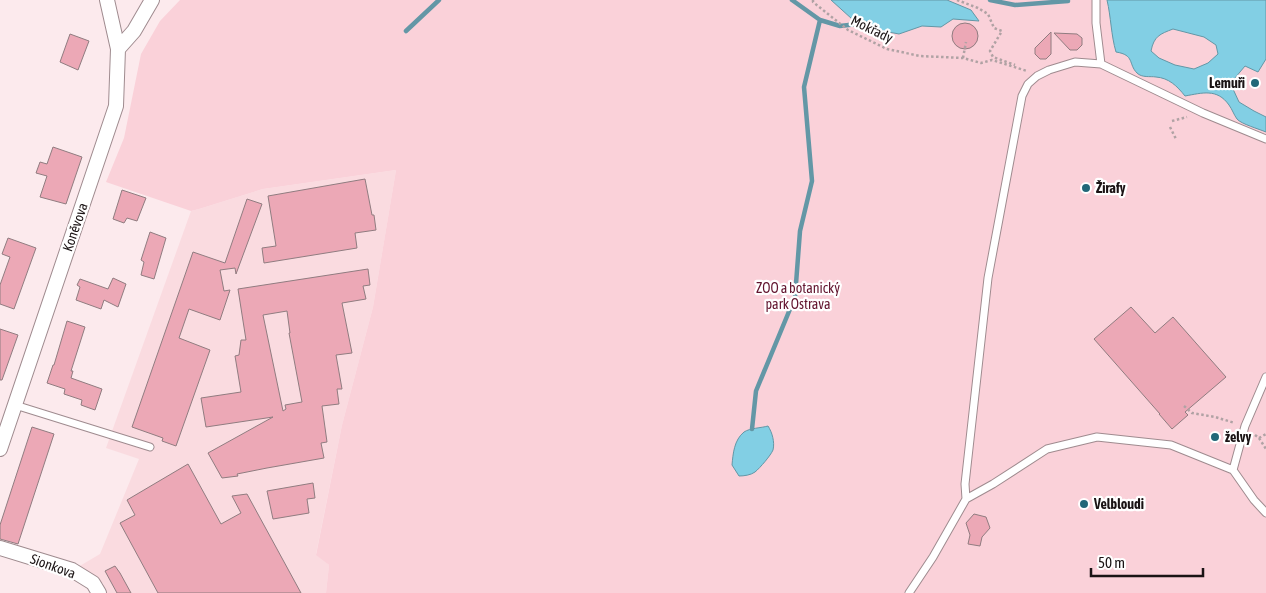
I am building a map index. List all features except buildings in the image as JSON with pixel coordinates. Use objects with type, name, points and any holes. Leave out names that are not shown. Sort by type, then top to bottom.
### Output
[{"type":"street","name":"Koněvova","points":[[0,449],[116,106],[118,49],[107,0]]},
{"type":"street","points":[[118,49],[134,31],[152,0]]},
{"type":"street","name":"Sionkova","points":[[0,548],[72,570],[93,584],[99,593]]},
{"type":"lane","points":[[1096,0],[1096,23],[1101,64]]},
{"type":"lane","points":[[966,499],[965,484],[988,278],[1022,96],[1028,84],[1048,70],[1075,62],[1101,64],[1203,113],[1266,138]]},
{"type":"lane","points":[[1233,470],[1245,426],[1266,376]]},
{"type":"lane","points":[[15,405],[150,446]]},
{"type":"lane","points":[[909,593],[933,557],[966,499],[1047,449],[1097,437],[1171,445],[1233,470],[1254,500],[1266,512]]},
{"type":"path","name":"Mokřady","points":[[813,0],[813,2],[848,30],[887,49],[920,56],[964,58],[981,63],[992,58]]},
{"type":"path","points":[[957,0],[988,14],[994,28],[1002,31],[990,51],[992,58]]},
{"type":"path","points":[[964,58],[966,42]]},
{"type":"path","points":[[992,58],[1030,72],[992,58]]},
{"type":"path","points":[[1170,127],[1176,139]]},
{"type":"path","points":[[1184,406],[1192,413],[1245,426],[1258,438],[1266,449]]},
{"type":"path","points":[[1258,438],[1266,434]]},
{"type":"shaded area","points":[[396,170],[373,307],[342,425],[316,554],[329,565],[326,593],[91,593],[104,584],[78,567],[100,554],[139,459],[106,448],[191,211],[263,189]]},
{"type":"green space","name":"ZOO a botanický park Ostrava","points":[[180,0],[1266,0],[1266,593],[326,593],[329,565],[316,555],[342,425],[373,307],[396,170],[263,189],[191,211],[106,182],[124,138],[141,54],[160,21]]},
{"type":"water","points":[[831,0],[947,0],[971,10],[979,21],[953,19],[941,27],[922,26],[899,34],[878,30],[852,19]]},
{"type":"water","points":[[1107,0],[1266,0],[1266,59],[1258,72],[1245,66],[1235,78],[1233,89],[1239,102],[1266,117],[1266,132],[1239,121],[1229,105],[1219,96],[1209,93],[1185,96],[1169,81],[1139,75],[1126,55],[1116,52]],"holes":[[[1173,29],[1204,37],[1216,45],[1218,54],[1208,63],[1194,69],[1175,65],[1159,58],[1151,51],[1158,36]]]},
{"type":"water","points":[[768,426],[773,440],[774,447],[772,452],[755,472],[739,476],[732,465],[738,439],[746,431]]},
{"type":"waterway","points":[[406,31],[439,0]]},
{"type":"waterway","points":[[792,0],[820,20],[840,26],[866,23]]},
{"type":"waterway","points":[[990,0],[1015,5],[1068,1]]},
{"type":"waterway","points":[[752,429],[756,391],[795,297],[800,231],[812,181],[804,87],[820,20]]},
{"type":"place","name":"Lemuři","points":[[1255,83]]},
{"type":"place","name":"Žirafy","points":[[1086,188]]},
{"type":"place","name":"želvy","points":[[1215,437]]},
{"type":"place","name":"Velbloudi","points":[[1084,504]]}]
